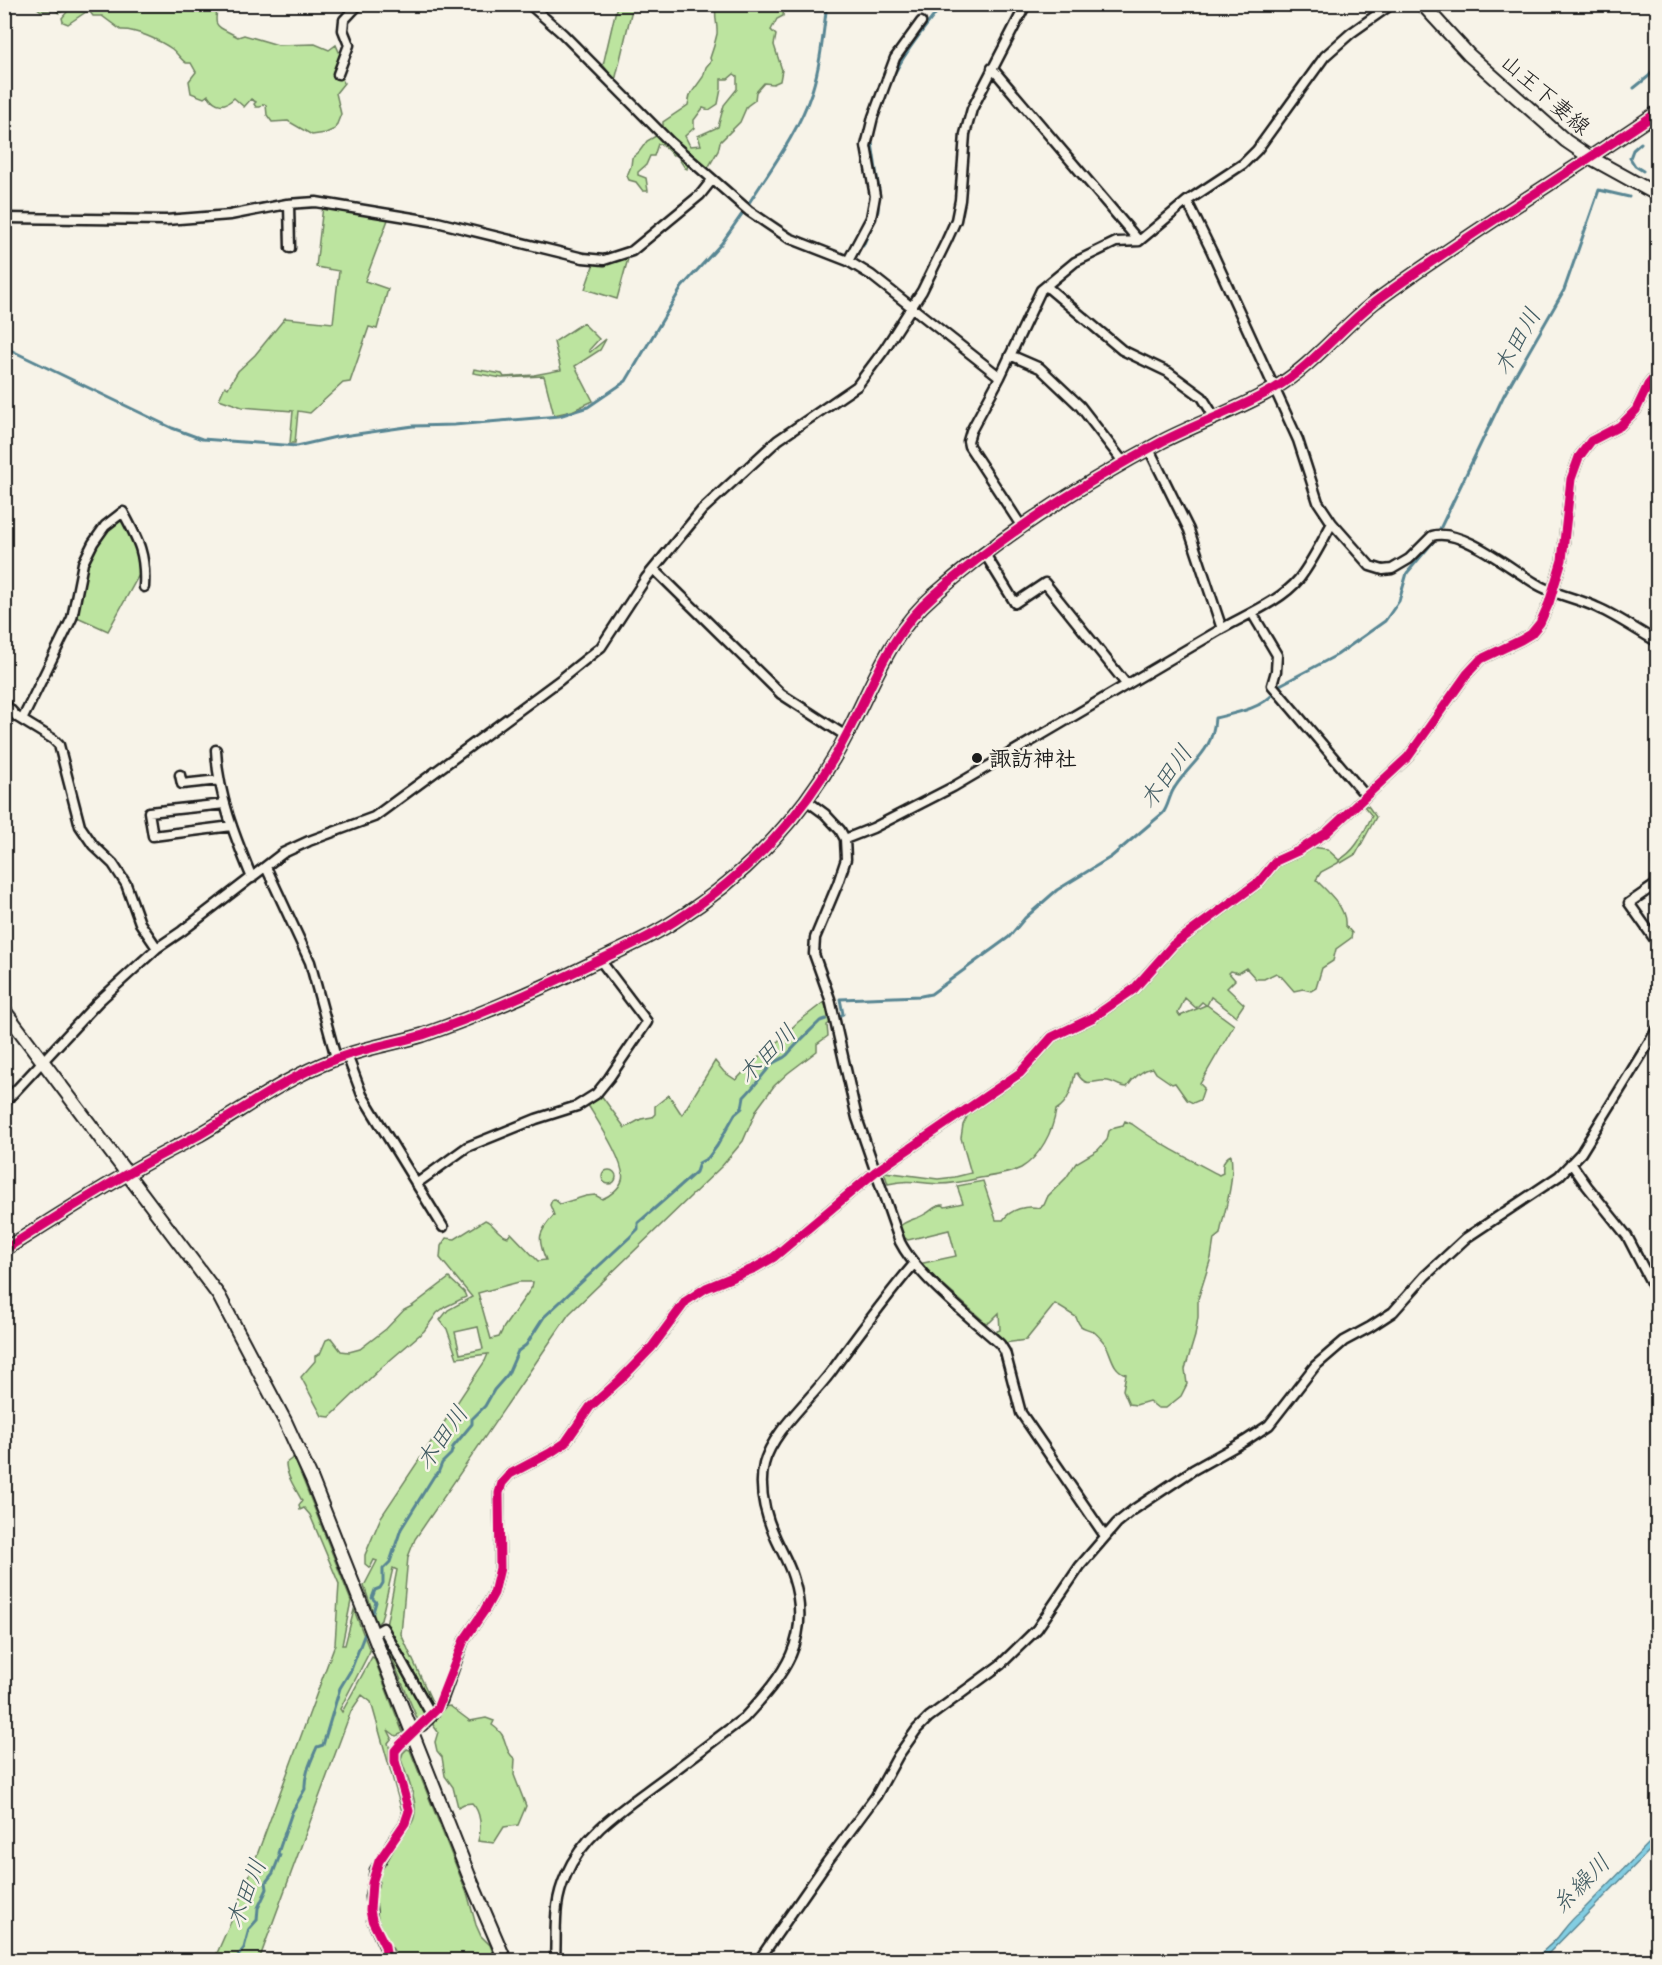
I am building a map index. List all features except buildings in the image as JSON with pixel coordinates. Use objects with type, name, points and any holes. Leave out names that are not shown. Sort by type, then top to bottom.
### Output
[{"type":"street","points":[[338,74],[349,45],[344,30],[344,20],[359,4]]},
{"type":"street","points":[[529,4],[563,34],[624,98],[712,180],[776,231],[848,261],[871,275],[1000,377]]},
{"type":"street","points":[[4,1102],[98,1002],[157,948],[283,853],[374,817],[560,680],[606,641],[646,578],[702,510],[778,440],[857,386],[912,306],[937,262],[956,220],[960,200],[965,134],[972,109],[1026,4]]},
{"type":"street","points":[[1022,527],[974,455],[968,441],[1041,290],[1075,262],[1085,257],[1116,242],[1139,241],[1187,201],[1227,175],[1257,150],[1325,56],[1351,33],[1392,4]]},
{"type":"street","name":"山王下妻線","points":[[1422,4],[1455,41],[1566,141],[1591,158],[1658,195]]},
{"type":"street","points":[[848,261],[871,218],[875,196],[866,146],[873,117],[896,58],[921,22]]},
{"type":"street","points":[[992,68],[1139,241]]},
{"type":"street","points":[[4,1250],[128,1173],[200,1134],[257,1098],[341,1057],[419,1036],[483,1013],[600,960],[675,922],[720,890],[749,865],[806,800],[846,736],[894,641],[908,622],[939,591],[985,554],[1071,494],[1149,449],[1274,389],[1312,359],[1370,306],[1466,238],[1658,112]]},
{"type":"street","points":[[4,218],[158,221],[230,215],[289,204],[316,202],[427,220],[599,260],[627,253],[640,245],[700,195],[712,180]]},
{"type":"street","points":[[1187,201],[1298,440],[1318,502],[1332,523],[1370,566],[1376,569],[1392,569],[1409,559],[1428,538],[1436,534],[1466,541],[1543,587],[1600,608],[1658,642]]},
{"type":"street","points":[[289,204],[290,248]]},
{"type":"street","points":[[1046,286],[1122,350],[1168,372],[1202,397],[1215,417]]},
{"type":"street","points":[[1010,355],[1040,368],[1080,406],[1124,463]]},
{"type":"street","points":[[422,1726],[442,1701],[464,1640],[489,1603],[498,1581],[501,1524],[499,1493],[505,1479],[564,1443],[590,1407],[652,1347],[686,1301],[706,1288],[755,1268],[774,1257],[875,1172],[1020,1073],[1052,1037],[1092,1018],[1128,994],[1173,945],[1259,882],[1276,861],[1298,851],[1326,833],[1408,757],[1467,674],[1481,660],[1521,640],[1536,629],[1553,591],[1562,560],[1571,479],[1579,457],[1591,441],[1620,426],[1636,410],[1648,385],[1658,373]]},
{"type":"street","points":[[1149,449],[1189,530],[1222,629]]},
{"type":"street","points":[[22,720],[72,618],[83,563],[105,526],[123,512],[141,544],[145,569],[144,587]]},
{"type":"street","points":[[845,839],[873,828],[953,788],[1252,613],[1290,588],[1299,578],[1332,523]]},
{"type":"street","points":[[985,554],[1015,603],[1045,582],[1126,685]]},
{"type":"street","points":[[654,569],[781,694],[846,736]]},
{"type":"street","points":[[1252,613],[1277,655],[1272,685],[1366,796]]},
{"type":"street","points":[[4,703],[22,720],[54,739],[59,745],[80,826],[93,845],[113,864],[126,884],[140,923],[157,948]]},
{"type":"street","points":[[216,750],[219,780],[225,804],[252,878]]},
{"type":"street","points":[[180,775],[182,784],[219,780]]},
{"type":"street","points":[[806,800],[825,814],[845,839],[846,859],[815,938],[814,954],[830,999],[857,1118],[900,1242],[914,1264],[1000,1344],[1005,1352],[1021,1413],[1105,1536]]},
{"type":"street","points":[[225,804],[149,812],[153,836],[232,826]]},
{"type":"street","points":[[266,867],[310,962],[341,1057],[443,1227]]},
{"type":"street","points":[[1658,883],[1629,903],[1658,944]]},
{"type":"street","points":[[416,1184],[467,1147],[536,1119],[577,1106],[596,1094],[647,1022],[600,960]]},
{"type":"street","points":[[4,1010],[219,1296],[308,1470],[469,1876],[505,1960]]},
{"type":"street","points":[[759,1960],[876,1796],[898,1756],[917,1729],[929,1717],[1000,1665],[1037,1629],[1080,1566],[1105,1536],[1133,1510],[1193,1470],[1269,1425],[1315,1366],[1344,1341],[1393,1312],[1425,1276],[1466,1238],[1559,1176],[1581,1153],[1658,1028]]},
{"type":"street","points":[[1571,1163],[1627,1236],[1658,1296]]},
{"type":"street","points":[[555,1960],[554,1922],[559,1896],[566,1874],[579,1853],[605,1824],[744,1718],[761,1699],[792,1656],[799,1633],[797,1595],[793,1576],[770,1526],[764,1506],[764,1464],[783,1429],[831,1372],[884,1298],[914,1264]]},
{"type":"street","points":[[373,1634],[384,1628],[432,1716]]},
{"type":"street","points":[[383,1960],[386,1950],[372,1920],[370,1897],[379,1861],[408,1817],[409,1811],[394,1761],[395,1751],[404,1741]]},
{"type":"green space","points":[[34,5],[218,5],[216,23],[238,37],[244,35],[278,45],[315,44],[329,50],[336,45],[340,54],[339,69],[344,83],[336,93],[341,114],[335,129],[312,135],[288,121],[272,122],[267,115],[266,105],[256,107],[254,104],[256,102],[251,99],[244,107],[234,98],[227,103],[217,104],[208,95],[204,98],[191,93],[189,81],[196,72],[191,63],[186,63],[161,42],[140,33],[121,30],[102,16],[93,16],[90,12],[86,12],[68,24],[63,22],[62,18],[66,10],[59,13],[55,10],[41,11]]},
{"type":"green space","points":[[617,5],[633,5],[615,81],[603,65]]},
{"type":"green space","points":[[717,5],[784,5],[783,16],[777,19],[771,30],[776,35],[774,45],[782,70],[780,81],[773,84],[764,83],[756,92],[755,100],[747,106],[740,122],[720,142],[718,151],[708,168],[702,170],[688,163],[687,169],[679,159],[681,155],[677,151],[673,155],[658,144],[654,156],[650,156],[646,165],[638,172],[638,175],[646,178],[648,191],[643,191],[627,176],[632,158],[647,141],[663,132],[663,122],[688,105],[690,95],[711,61],[717,34]],"holes":[[[734,74],[737,76],[737,89],[724,105],[718,127],[698,136],[701,145],[690,146],[685,136],[694,128],[694,120],[703,108],[709,110],[718,104],[721,79],[728,79]]]},
{"type":"green space","points":[[323,206],[389,217],[365,281],[388,289],[377,329],[369,327],[350,382],[343,383],[310,413],[298,411],[295,443],[290,443],[293,411],[242,407],[219,399],[225,386],[228,388],[238,371],[255,355],[285,318],[333,323],[339,271],[316,267]]},
{"type":"green space","points":[[629,255],[617,299],[585,289],[594,263]]},
{"type":"green space","points":[[583,323],[599,339],[589,350],[590,352],[606,339],[600,350],[575,366],[593,401],[572,411],[554,415],[544,376],[502,378],[473,373],[474,369],[502,374],[504,377],[561,370],[554,342]]},
{"type":"green space","points":[[123,518],[138,546],[141,571],[108,631],[75,616],[86,570],[95,548],[108,530]]},
{"type":"green space","points":[[1363,805],[1368,806],[1376,817],[1356,854],[1321,872],[1316,880],[1340,906],[1345,925],[1352,933],[1351,938],[1336,949],[1333,961],[1322,968],[1316,988],[1311,991],[1303,989],[1294,991],[1276,973],[1264,979],[1256,979],[1246,968],[1238,973],[1231,971],[1229,973],[1235,980],[1227,988],[1244,1004],[1236,1016],[1211,997],[1207,1005],[1234,1025],[1200,1084],[1204,1088],[1200,1100],[1193,1103],[1187,1100],[1175,1083],[1172,1084],[1156,1073],[1153,1068],[1138,1075],[1127,1087],[1108,1081],[1091,1083],[1084,1081],[1077,1073],[1067,1099],[1056,1110],[1052,1126],[1040,1150],[1021,1168],[955,1183],[888,1184],[884,1172],[938,1179],[971,1173],[961,1138],[963,1125],[969,1113],[1028,1071],[1044,1050],[1043,1038],[1092,1014],[1130,986],[1163,948],[1179,934],[1230,899],[1258,888],[1278,865],[1311,847],[1327,849],[1339,860],[1345,856],[1359,841],[1372,816]],"holes":[[[1185,998],[1196,1008],[1202,1002],[1206,1005],[1180,1016],[1178,1013]]]},
{"type":"green space","points":[[824,1002],[831,1022],[827,1025],[828,1036],[817,1044],[817,1051],[774,1086],[757,1109],[743,1141],[722,1166],[569,1314],[415,1539],[408,1557],[401,1634],[434,1706],[432,1710],[386,1626],[397,1570],[393,1568],[381,1620],[377,1624],[364,1586],[377,1561],[374,1560],[370,1568],[365,1564],[365,1555],[381,1517],[488,1354],[457,1358],[447,1329],[440,1320],[448,1310],[472,1297],[440,1258],[441,1246],[446,1238],[455,1239],[485,1220],[504,1236],[508,1237],[511,1233],[538,1261],[546,1260],[540,1241],[542,1231],[554,1215],[550,1205],[552,1200],[560,1204],[586,1196],[595,1195],[602,1199],[614,1191],[622,1180],[616,1154],[588,1105],[601,1095],[625,1128],[641,1119],[652,1117],[655,1114],[655,1106],[669,1095],[682,1115],[715,1061],[724,1072],[736,1080],[798,1022]],"holes":[[[519,1282],[533,1282],[499,1337],[491,1339],[478,1293]],[[478,1327],[483,1349],[460,1354],[455,1332]]]},
{"type":"green space","points":[[1125,1121],[1219,1175],[1223,1173],[1225,1160],[1231,1155],[1232,1175],[1229,1194],[1220,1234],[1214,1239],[1211,1258],[1198,1299],[1195,1336],[1185,1369],[1187,1384],[1181,1396],[1166,1408],[1158,1408],[1149,1401],[1136,1405],[1129,1404],[1123,1390],[1126,1374],[1118,1370],[1105,1343],[1094,1332],[1081,1326],[1076,1317],[1055,1304],[1026,1340],[1004,1343],[997,1335],[997,1331],[1000,1330],[999,1313],[986,1323],[919,1264],[956,1256],[949,1230],[908,1240],[902,1236],[898,1228],[937,1206],[945,1207],[963,1203],[957,1186],[983,1181],[996,1220],[1003,1220],[1010,1213],[1019,1209],[1039,1208],[1044,1205],[1048,1196],[1066,1178],[1076,1163],[1098,1150],[1107,1140],[1109,1131],[1123,1125]]},
{"type":"green space","points":[[609,1170],[614,1172],[616,1177],[614,1182],[609,1184],[604,1182],[602,1177],[604,1172]]},
{"type":"green space","points":[[449,1278],[464,1292],[466,1297],[437,1313],[424,1331],[330,1417],[322,1416],[301,1377],[315,1361],[315,1356],[320,1354],[326,1340],[331,1338],[341,1351],[349,1352],[360,1349],[386,1329],[404,1310]]},
{"type":"green space","points":[[294,1457],[351,1601],[342,1645],[345,1645],[354,1610],[370,1651],[340,1709],[342,1712],[372,1657],[374,1658],[403,1733],[396,1736],[388,1730],[392,1738],[388,1743],[406,1808],[402,1822],[403,1815],[371,1702],[362,1695],[351,1711],[259,1960],[214,1960],[240,1901],[335,1644],[339,1584],[310,1515],[304,1508],[300,1510],[299,1505],[302,1501],[286,1468],[286,1463]]},
{"type":"green space","points":[[384,1634],[424,1708],[425,1716],[419,1723],[382,1635]]},
{"type":"green space","points":[[450,1706],[470,1721],[486,1718],[494,1721],[492,1725],[502,1734],[508,1751],[515,1759],[514,1775],[526,1806],[518,1825],[504,1827],[494,1843],[478,1841],[480,1826],[477,1811],[472,1803],[458,1807],[453,1787],[445,1776],[442,1757],[437,1751],[435,1742],[438,1732],[433,1725],[443,1707]]},
{"type":"green space","points":[[407,1749],[410,1750],[468,1896],[476,1925],[481,1936],[490,1945],[496,1960],[393,1960],[393,1950],[381,1936],[368,1888],[402,1832],[410,1826],[414,1818],[414,1798],[401,1759]]},
{"type":"water","points":[[1657,1835],[1657,1843],[1542,1960],[1533,1960],[1556,1940],[1572,1920]]},
{"type":"waterway","points":[[749,203],[784,148],[807,106],[818,70],[827,4]]},
{"type":"waterway","points":[[889,85],[907,53],[943,4]]},
{"type":"waterway","name":"木田川","points":[[1634,88],[1649,76],[1658,63]]},
{"type":"waterway","points":[[863,246],[878,211],[879,190],[871,136]]},
{"type":"waterway","name":"木田川","points":[[1641,143],[1633,150],[1630,158],[1635,166],[1643,171]]},
{"type":"waterway","name":"木田川","points":[[1439,531],[1504,395],[1564,290],[1599,190],[1629,197]]},
{"type":"waterway","points":[[4,347],[172,428],[202,439],[297,446],[336,437],[413,426],[454,425],[559,416],[588,407],[626,381],[682,287],[721,244],[742,214]]},
{"type":"waterway","name":"木田川","points":[[1280,685],[1337,655],[1385,621],[1399,601],[1407,573],[1433,542]]},
{"type":"waterway","name":"木田川","points":[[841,1015],[843,1014],[840,999],[931,994],[1009,937],[1025,918],[1057,890],[1111,857],[1163,813],[1171,793],[1206,748],[1215,718],[1263,703],[1275,692]]},
{"type":"waterway","name":"木田川","points":[[371,1619],[376,1602],[372,1598],[375,1590],[383,1583],[383,1569],[390,1562],[401,1529],[438,1473],[442,1463],[472,1424],[472,1419],[485,1406],[494,1390],[508,1374],[518,1351],[526,1345],[544,1317],[638,1229],[638,1223],[696,1172],[699,1163],[708,1158],[735,1114],[742,1108],[744,1097],[771,1065],[785,1057],[820,1021],[826,1019]]},
{"type":"waterway","name":"木田川","points":[[235,1960],[244,1948],[249,1929],[257,1920],[258,1908],[267,1889],[266,1882],[273,1873],[280,1855],[278,1853],[292,1812],[305,1789],[310,1763],[317,1747],[323,1745],[340,1688],[351,1670],[367,1628]]},
{"type":"cycle path","points":[[4,1250],[111,1183],[315,1067],[366,1049],[423,1035],[509,1002],[645,938],[702,903],[751,862],[795,815],[831,762],[884,660],[905,626],[933,596],[959,574],[1015,531],[1103,475],[1163,441],[1248,402],[1289,379],[1376,301],[1445,252],[1658,112]]},
{"type":"cycle path","points":[[383,1960],[386,1953],[385,1946],[372,1920],[370,1910],[372,1883],[379,1861],[405,1823],[409,1811],[395,1761],[395,1751],[437,1709],[464,1640],[494,1593],[500,1568],[499,1493],[502,1483],[510,1474],[565,1443],[590,1407],[652,1347],[686,1301],[706,1288],[755,1268],[774,1257],[875,1172],[1020,1073],[1052,1037],[1092,1018],[1134,989],[1173,945],[1259,882],[1276,861],[1298,851],[1326,833],[1408,757],[1467,674],[1481,659],[1531,634],[1540,623],[1549,603],[1562,560],[1571,479],[1579,457],[1591,441],[1620,426],[1636,410],[1648,385],[1658,373]]},
{"type":"place","name":"諏訪神社","points":[[977,758]]},
{"type":"water label","name":"糸繰川","points":[[1580,1883]]}]
